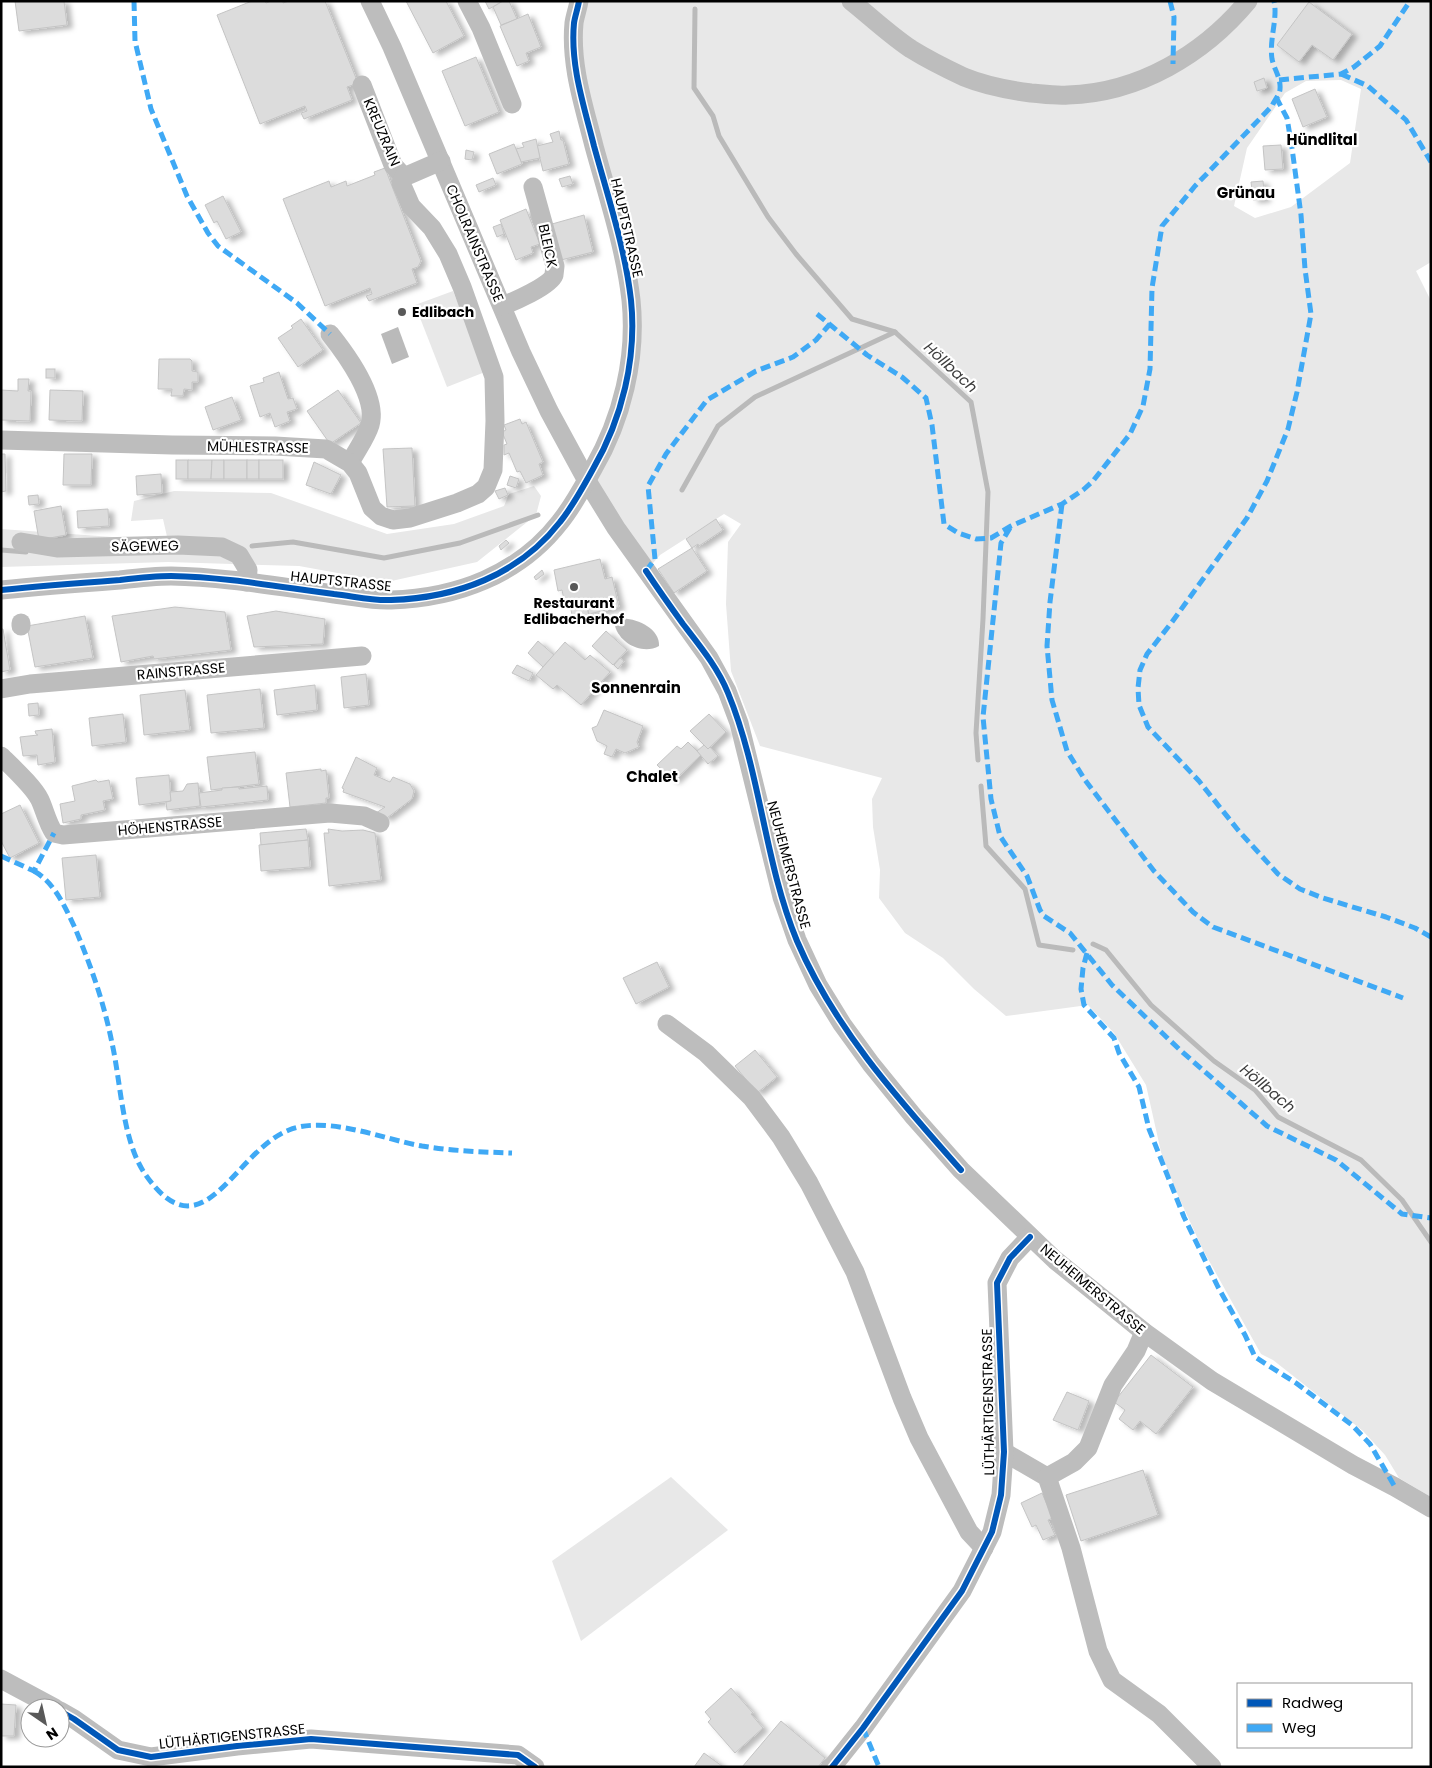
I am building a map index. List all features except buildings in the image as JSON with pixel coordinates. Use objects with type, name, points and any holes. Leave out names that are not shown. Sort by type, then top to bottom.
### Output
[{"type":"street","name":"CHOLRAINSTRASSE","points":[[370,1],[392,47],[521,352],[587,481]]},
{"type":"street","points":[[467,1],[481,28],[512,104]]},
{"type":"street","name":"HAUPTSTRASSE","points":[[1,590],[169,576],[247,582],[388,600],[431,597],[454,592],[492,578],[530,552],[561,522],[587,481],[612,431],[627,378],[633,322],[619,238],[580,93],[575,58],[574,22],[579,1]]},
{"type":"street","points":[[851,1],[910,49],[964,76],[986,85],[1016,91],[1069,95],[1117,88],[1142,80],[1174,64],[1203,46],[1236,16],[1248,1]]},
{"type":"street","name":"KREUZRAIN","points":[[362,85],[394,165],[404,177]]},
{"type":"street","points":[[404,177],[441,161]]},
{"type":"street","name":"MÜHLESTRASSE","points":[[1,440],[172,446],[313,447],[326,449],[350,463],[358,473],[372,508],[381,516],[393,520],[410,518],[478,494],[486,486],[493,470],[495,384],[491,366],[448,254],[442,241],[432,228],[411,206],[401,183],[404,177]]},
{"type":"street","name":"BLEICK","points":[[502,306],[524,297],[550,280],[554,274],[555,266],[533,187]]},
{"type":"street","points":[[330,334],[344,351],[365,389],[370,405],[371,424],[350,463]]},
{"type":"street","name":"NEUHEIMERSTRASSE","points":[[587,481],[616,528],[709,658],[727,691],[740,723],[782,897],[797,940],[818,985],[842,1024],[871,1064],[914,1117],[961,1170],[1030,1237],[1055,1260],[1144,1332],[1228,1390],[1345,1460],[1431,1508]]},
{"type":"street","name":"SÄGEWEG","points":[[21,542],[58,548],[178,545],[222,547],[239,555],[248,570],[247,582]]},
{"type":"street","name":"RAINSTRASSE","points":[[1,689],[30,684],[362,656]]},
{"type":"street","name":"HÖHENSTRASSE","points":[[1,756],[16,770],[40,799],[48,823],[54,833],[63,835],[330,813],[364,816],[380,823]]},
{"type":"street","points":[[667,1024],[706,1052],[745,1092],[781,1137],[809,1183],[855,1272],[919,1438],[969,1532],[984,1548]]},
{"type":"street","name":"LÜTHÄRTIGENSTRASSE","points":[[832,1767],[863,1728],[962,1591],[992,1532],[1001,1495],[1004,1452],[998,1282],[1010,1258],[1030,1237]]},
{"type":"street","points":[[1047,1477],[1074,1462],[1088,1448],[1113,1385],[1136,1351],[1144,1332]]},
{"type":"street","points":[[1004,1452],[1047,1477],[1071,1548],[1098,1651],[1112,1680],[1159,1714],[1212,1767]]},
{"type":"street","points":[[1,1679],[36,1698]]},
{"type":"street","name":"LÜTHÄRTIGENSTRASSE","points":[[70,1717],[118,1750],[151,1757],[237,1746],[311,1740],[518,1755],[536,1767]]},
{"type":"shaded area","points":[[579,1],[1431,1],[1431,262],[1416,271],[1431,301],[1431,1497],[1399,1478],[1385,1455],[1363,1431],[1273,1360],[1261,1354],[1203,1250],[1176,1191],[1161,1152],[1146,1085],[1114,1033],[1088,1005],[1006,1016],[974,989],[943,958],[905,933],[879,898],[880,870],[873,827],[872,799],[882,778],[760,746],[731,671],[726,604],[728,542],[741,524],[724,514],[660,555],[646,571],[587,481],[602,454],[633,322],[580,93]],"holes":[[[1341,80],[1361,89],[1350,163],[1291,207],[1255,218],[1234,206],[1247,148],[1285,93],[1306,81]]]},
{"type":"shaded area","points":[[453,291],[485,372],[447,387],[415,305]]},
{"type":"shaded area","points":[[398,327],[409,357],[392,364],[381,334]]},
{"type":"shaded area","points":[[534,486],[541,496],[536,515],[477,562],[387,582],[299,566],[168,562],[1,567],[1,529],[168,541],[163,519],[131,521],[134,501],[174,491],[271,493],[387,534],[454,524],[504,506],[509,494]]},
{"type":"shaded area","points":[[620,619],[633,620],[646,625],[655,634],[659,646],[646,649],[627,643],[615,626]]},
{"type":"shaded area","points":[[671,1477],[728,1530],[581,1641],[552,1561]]},
{"type":"waterway","points":[[695,9],[694,88],[713,116],[719,136],[768,217],[796,254],[852,319],[895,332]]},
{"type":"waterway","name":"Höllbach","points":[[682,490],[718,426],[755,397],[895,332],[971,402],[988,492],[976,733],[978,760]]},
{"type":"waterway","points":[[252,546],[293,542],[384,558],[460,543],[538,515]]},
{"type":"waterway","points":[[1,550],[26,552]]},
{"type":"waterway","name":"Höllbach","points":[[981,786],[986,846],[1025,889],[1039,945],[1073,950]]},
{"type":"waterway","name":"Höllbach","points":[[1093,944],[1106,950],[1151,1005],[1214,1061],[1255,1090],[1278,1117],[1361,1160],[1402,1200],[1431,1242]]},
{"type":"marked path","points":[[134,1],[135,41],[151,109],[187,196],[208,233],[218,246],[297,303],[330,334]]},
{"type":"marked path","points":[[1170,1],[1174,17],[1173,64]]},
{"type":"marked path","points":[[817,314],[867,355],[902,377],[926,398],[932,425],[944,524],[958,533],[976,539],[991,538],[1011,526],[1062,504],[1083,490],[1093,481],[1130,434],[1143,406],[1150,369],[1152,288],[1162,226],[1195,186],[1272,106],[1279,93],[1279,81],[1271,52],[1275,15],[1274,1]]},
{"type":"marked path","points":[[1279,80],[1341,74],[1354,67],[1380,46],[1410,1]]},
{"type":"marked path","points":[[1341,74],[1368,86],[1406,120],[1431,162]]},
{"type":"marked path","points":[[1276,97],[1287,118],[1292,148],[1311,314],[1297,392],[1288,429],[1267,481],[1247,518],[1147,654],[1140,670],[1139,705],[1148,727],[1199,781],[1238,830],[1278,874],[1300,889],[1386,917],[1415,928],[1431,937]]},
{"type":"marked path","points":[[646,571],[655,559],[648,486],[666,454],[707,400],[756,371],[793,357],[816,340],[830,324]]},
{"type":"marked path","points":[[1062,504],[1050,602],[1047,646],[1052,700],[1067,751],[1085,780],[1154,871],[1193,912],[1213,927],[1403,998]]},
{"type":"marked path","points":[[1010,528],[1001,543],[983,717],[991,799],[1000,836],[1027,876],[1040,910],[1044,916],[1070,933],[1112,985],[1180,1050],[1267,1126],[1336,1160],[1402,1214],[1431,1218]]},
{"type":"marked path","points":[[1,856],[34,871],[54,833]]},
{"type":"marked path","points":[[34,871],[48,882],[59,896],[81,942],[109,1028],[123,1111],[131,1145],[145,1174],[166,1197],[184,1206],[201,1203],[218,1192],[269,1142],[289,1130],[304,1126],[320,1125],[355,1130],[433,1148],[512,1153]]},
{"type":"marked path","points":[[1087,953],[1081,989],[1084,1005],[1114,1038],[1119,1053],[1139,1087],[1149,1129],[1184,1217],[1255,1357],[1296,1383],[1352,1425],[1370,1444],[1395,1487]]},
{"type":"marked path","points":[[863,1728],[879,1767]]},
{"type":"cycle path","points":[[1,590],[171,576],[233,580],[377,600],[415,598],[439,594],[484,580],[506,569],[544,540],[569,510],[582,489],[612,430],[625,388],[632,344],[631,300],[625,261],[586,116],[576,70],[573,39],[574,23],[579,1]]},
{"type":"cycle path","points":[[646,571],[708,657],[728,693],[748,754],[786,911],[812,973],[830,1004],[870,1062],[914,1117],[961,1170]]},
{"type":"cycle path","points":[[832,1767],[863,1728],[962,1591],[992,1532],[1001,1495],[1004,1452],[997,1283],[1010,1258],[1030,1237]]},
{"type":"cycle path","points":[[70,1717],[118,1750],[151,1757],[311,1739],[518,1755],[535,1767]]},
{"type":"place","name":"Edlibach","points":[[402,312]]},
{"type":"place","name":"Restaurant Edlibacherhof","points":[[574,587]]},
{"type":"district","name":"Hündlital","points":[[1322,139]]},
{"type":"district","name":"Grünau","points":[[1246,192]]},
{"type":"district","name":"Sonnenrain","points":[[636,687]]},
{"type":"district","name":"Chalet","points":[[652,776]]}]
